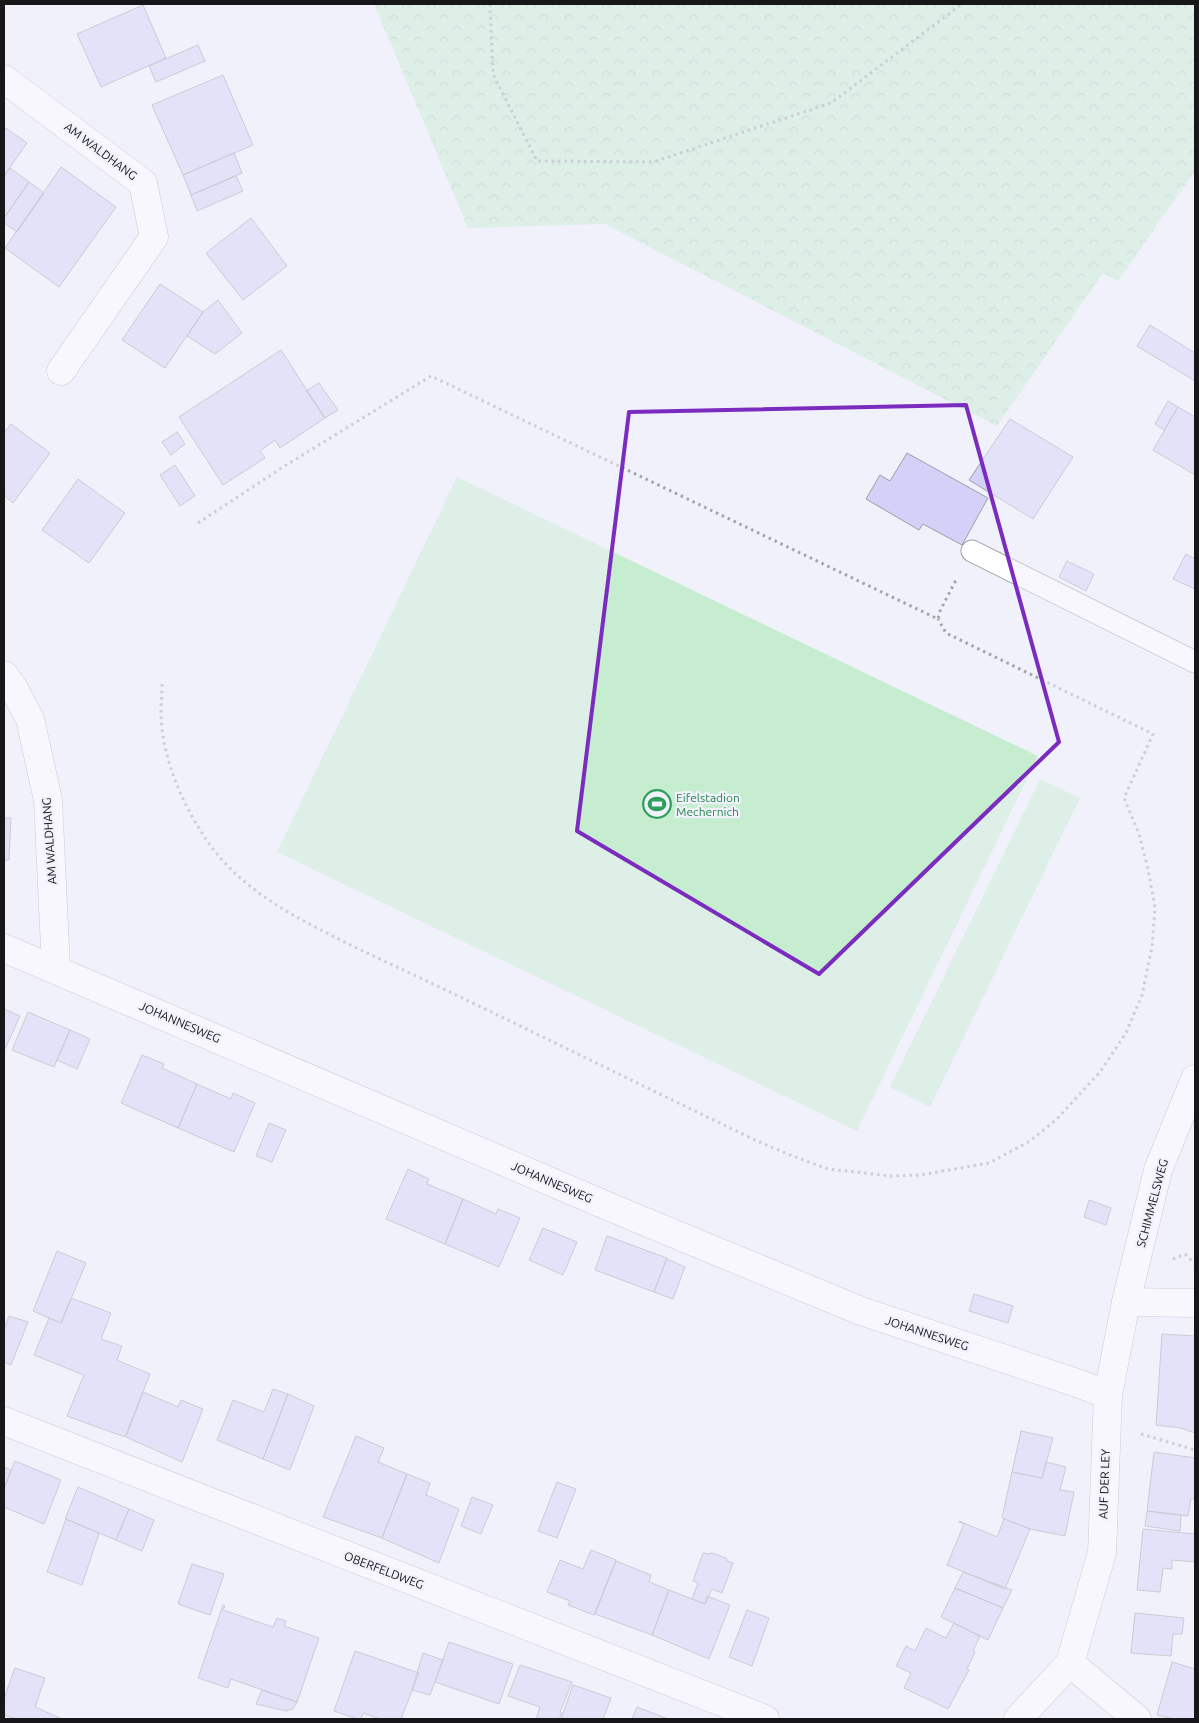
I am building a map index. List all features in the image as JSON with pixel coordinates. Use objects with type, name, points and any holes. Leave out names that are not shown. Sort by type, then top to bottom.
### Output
[{"type":"street","name":"AM WALDHANG","points":[[4,79],[143,183],[154,237],[61,371]]},
{"type":"street","name":"AM WALDHANG","points":[[7,684],[30,719],[48,800],[56,969]]},
{"type":"street","name":"JOHANNESWEG","points":[[4,948],[624,1213],[861,1311],[1080,1384],[1108,1396]]},
{"type":"street","name":"SCHIMMELSWEG","points":[[1126,1302],[1158,1170],[1195,1079]]},
{"type":"street","name":"AUF DER LEY","points":[[1018,1719],[1070,1663],[1102,1553],[1108,1396],[1126,1302]]},
{"type":"street","points":[[1126,1302],[1195,1303]]},
{"type":"street","name":"OBERFELDWEG","points":[[4,1422],[765,1719]]},
{"type":"street","points":[[1070,1663],[1137,1719]]},
{"type":"lane","points":[[972,551],[1195,662]]},
{"type":"path","points":[[490,4],[493,74],[537,161],[643,162],[653,162],[831,103],[962,4]]},
{"type":"path","points":[[162,684],[161,717],[169,766],[184,801],[211,846],[236,874],[262,896],[291,915],[349,945],[781,1152],[828,1169],[891,1176],[920,1175],[989,1164],[1030,1141],[1057,1119],[1100,1072],[1126,1033],[1142,995],[1152,947],[1155,907],[1148,868],[1139,834],[1124,798],[1153,734],[946,633],[938,619],[431,376],[198,523]]},
{"type":"path","points":[[938,619],[940,611],[957,578]]},
{"type":"path","points":[[1179,1255],[1185,1254],[1195,1264]]},
{"type":"path","points":[[1107,1425],[1195,1450]]},
{"type":"highlighted area","points":[[966,405],[1059,742],[819,974],[577,831],[629,412]]},
{"type":"green space","points":[[374,4],[1195,4],[1195,171],[1118,281],[1103,273],[997,426],[605,224],[468,228]]},
{"type":"green space","name":"Eifelstadion Mechernich","points":[[457,477],[1038,756],[857,1131],[277,852]]},
{"type":"green space","points":[[1040,779],[1080,798],[930,1107],[890,1087]]},
{"type":"building","points":[[143,5],[166,58],[101,87],[77,34]]},
{"type":"building","points":[[198,45],[205,61],[156,82],[149,66]]},
{"type":"building","points":[[223,75],[253,145],[183,175],[152,105]]},
{"type":"building","points":[[4,127],[27,143],[4,176]]},
{"type":"building","points":[[234,153],[242,173],[191,195],[183,175]]},
{"type":"building","points":[[61,167],[116,207],[59,287],[5,248]]},
{"type":"building","points":[[10,168],[29,182],[4,218],[4,176]]},
{"type":"building","points":[[236,176],[243,191],[197,211],[191,195]]},
{"type":"building","points":[[29,182],[44,193],[17,232],[4,223],[4,218]]},
{"type":"building","points":[[251,218],[287,266],[243,300],[206,253]]},
{"type":"building","points":[[160,284],[203,312],[165,368],[122,340]]},
{"type":"building","points":[[218,300],[242,333],[215,354],[187,336],[203,312]]},
{"type":"building","points":[[1150,325],[1195,353],[1195,381],[1137,346]]},
{"type":"building","points":[[281,350],[325,418],[280,448],[275,440],[260,451],[265,458],[223,485],[179,417]]},
{"type":"building","points":[[319,383],[338,410],[325,418],[306,391]]},
{"type":"building","points":[[1168,401],[1178,407],[1164,430],[1155,424]]},
{"type":"building","points":[[1178,407],[1195,417],[1195,475],[1153,450]]},
{"type":"building","points":[[1010,419],[1073,457],[1033,519],[969,480]]},
{"type":"building","points":[[11,424],[50,453],[13,503],[4,495],[4,433]]},
{"type":"building","points":[[177,432],[185,444],[171,455],[162,442]]},
{"type":"building","points":[[907,453],[988,498],[962,545],[923,524],[919,530],[866,499],[880,475],[890,481]]},
{"type":"building","points":[[175,465],[195,496],[180,506],[160,475]]},
{"type":"building","points":[[78,479],[125,513],[89,563],[42,530]]},
{"type":"building","points":[[1186,554],[1195,559],[1195,589],[1173,579]]},
{"type":"building","points":[[1067,561],[1094,574],[1086,591],[1059,577]]},
{"type":"building","points":[[4,818],[11,818],[9,860],[4,860]]},
{"type":"building","points":[[4,1009],[20,1016],[5,1049],[4,1048]]},
{"type":"building","points":[[28,1012],[70,1030],[54,1067],[12,1050]]},
{"type":"building","points":[[70,1030],[90,1039],[77,1069],[57,1060]]},
{"type":"building","points":[[142,1055],[164,1064],[162,1068],[197,1084],[178,1128],[121,1103]]},
{"type":"building","points":[[197,1084],[231,1099],[233,1093],[255,1103],[234,1152],[178,1128]]},
{"type":"building","points":[[269,1123],[286,1130],[272,1162],[256,1156]]},
{"type":"building","points":[[408,1169],[429,1179],[427,1184],[463,1199],[445,1244],[386,1219]]},
{"type":"building","points":[[463,1199],[496,1214],[498,1209],[520,1218],[499,1267],[445,1244]]},
{"type":"building","points":[[1089,1200],[1111,1208],[1106,1225],[1084,1217]]},
{"type":"building","points":[[543,1228],[577,1242],[563,1275],[529,1260]]},
{"type":"building","points":[[607,1236],[667,1258],[654,1292],[595,1270]]},
{"type":"building","points":[[57,1251],[86,1263],[61,1323],[33,1311]]},
{"type":"building","points":[[667,1258],[685,1267],[673,1299],[654,1292]]},
{"type":"building","points":[[974,1294],[1013,1306],[1008,1323],[969,1311]]},
{"type":"building","points":[[71,1298],[111,1313],[101,1339],[122,1346],[117,1360],[150,1374],[125,1437],[67,1416],[84,1375],[34,1355],[49,1318],[61,1323]]},
{"type":"building","points":[[9,1316],[28,1322],[11,1365],[4,1362],[4,1329]]},
{"type":"building","points":[[1162,1334],[1195,1336],[1195,1433],[1181,1428],[1156,1425]]},
{"type":"building","points":[[273,1389],[288,1394],[263,1459],[217,1440],[233,1400],[264,1412]]},
{"type":"building","points":[[143,1392],[178,1407],[181,1400],[203,1409],[182,1462],[126,1437]]},
{"type":"building","points":[[288,1394],[314,1406],[290,1470],[263,1459]]},
{"type":"building","points":[[1021,1431],[1053,1438],[1042,1478],[1012,1472]]},
{"type":"building","points":[[356,1436],[384,1448],[378,1462],[407,1474],[382,1538],[323,1517]]},
{"type":"building","points":[[1154,1452],[1195,1458],[1195,1491],[1194,1499],[1191,1499],[1188,1516],[1147,1511]]},
{"type":"building","points":[[15,1461],[61,1480],[44,1524],[4,1507],[4,1489]]},
{"type":"building","points":[[1046,1462],[1066,1467],[1060,1490],[1074,1492],[1065,1536],[1030,1529],[1002,1518],[1012,1472],[1042,1478]]},
{"type":"building","points":[[4,1467],[11,1470],[4,1489]]},
{"type":"building","points":[[407,1474],[430,1483],[426,1495],[459,1509],[439,1563],[382,1538]]},
{"type":"building","points":[[557,1482],[576,1489],[557,1538],[538,1531]]},
{"type":"building","points":[[78,1487],[129,1509],[116,1540],[65,1519]]},
{"type":"building","points":[[472,1497],[493,1505],[481,1534],[461,1526]]},
{"type":"building","points":[[129,1509],[154,1520],[142,1551],[116,1540]]},
{"type":"building","points":[[1147,1511],[1181,1515],[1180,1531],[1145,1526]]},
{"type":"building","points":[[66,1519],[99,1533],[82,1585],[47,1572]]},
{"type":"building","points":[[1004,1519],[1030,1529],[1005,1589],[947,1565],[964,1524],[959,1521],[997,1537]]},
{"type":"building","points":[[1143,1529],[1195,1534],[1195,1562],[1172,1560],[1172,1569],[1163,1568],[1160,1592],[1137,1590]]},
{"type":"building","points":[[591,1550],[616,1560],[594,1615],[568,1605],[570,1601],[547,1592],[560,1560],[583,1569]]},
{"type":"building","points":[[703,1553],[712,1553],[726,1558],[727,1561],[733,1563],[722,1593],[712,1589],[705,1604],[692,1599],[698,1583],[693,1581]]},
{"type":"building","points":[[616,1561],[651,1575],[649,1582],[669,1590],[652,1635],[595,1614]]},
{"type":"building","points":[[192,1564],[224,1574],[210,1615],[178,1604]]},
{"type":"building","points":[[963,1572],[1012,1590],[1003,1608],[955,1588]]},
{"type":"building","points":[[955,1588],[1003,1608],[988,1640],[941,1617]]},
{"type":"building","points":[[669,1590],[705,1604],[707,1596],[730,1605],[709,1659],[652,1635]]},
{"type":"building","points":[[223,1605],[225,1606],[223,1610],[273,1627],[277,1618],[286,1621],[284,1626],[319,1638],[297,1702],[231,1679],[228,1688],[198,1678]]},
{"type":"building","points":[[747,1610],[769,1618],[752,1666],[729,1657]]},
{"type":"building","points":[[1135,1613],[1184,1618],[1182,1634],[1173,1634],[1171,1656],[1131,1653]]},
{"type":"building","points":[[954,1623],[980,1636],[967,1669],[969,1670],[948,1709],[904,1688],[911,1673],[896,1666],[906,1646],[915,1651],[926,1628],[946,1638]]},
{"type":"building","points":[[449,1642],[513,1664],[499,1704],[435,1682]]},
{"type":"building","points":[[355,1651],[419,1673],[401,1719],[380,1719],[363,1713],[361,1719],[357,1719],[334,1711]]},
{"type":"building","points":[[423,1653],[443,1660],[430,1695],[412,1690]]},
{"type":"building","points":[[1172,1662],[1195,1669],[1195,1719],[1174,1719],[1157,1715]]},
{"type":"building","points":[[520,1665],[572,1682],[559,1719],[536,1719],[540,1707],[508,1696]]},
{"type":"building","points":[[15,1668],[45,1678],[35,1707],[62,1719],[17,1719],[4,1715],[4,1698]]},
{"type":"building","points":[[573,1685],[611,1698],[603,1719],[561,1719]]},
{"type":"building","points":[[262,1690],[297,1702],[293,1709],[286,1711],[256,1704]]},
{"type":"building","points":[[637,1707],[668,1719],[632,1719]]},
{"type":"place","name":"Eifelstadion Mechernich","points":[[657,804]]}]
